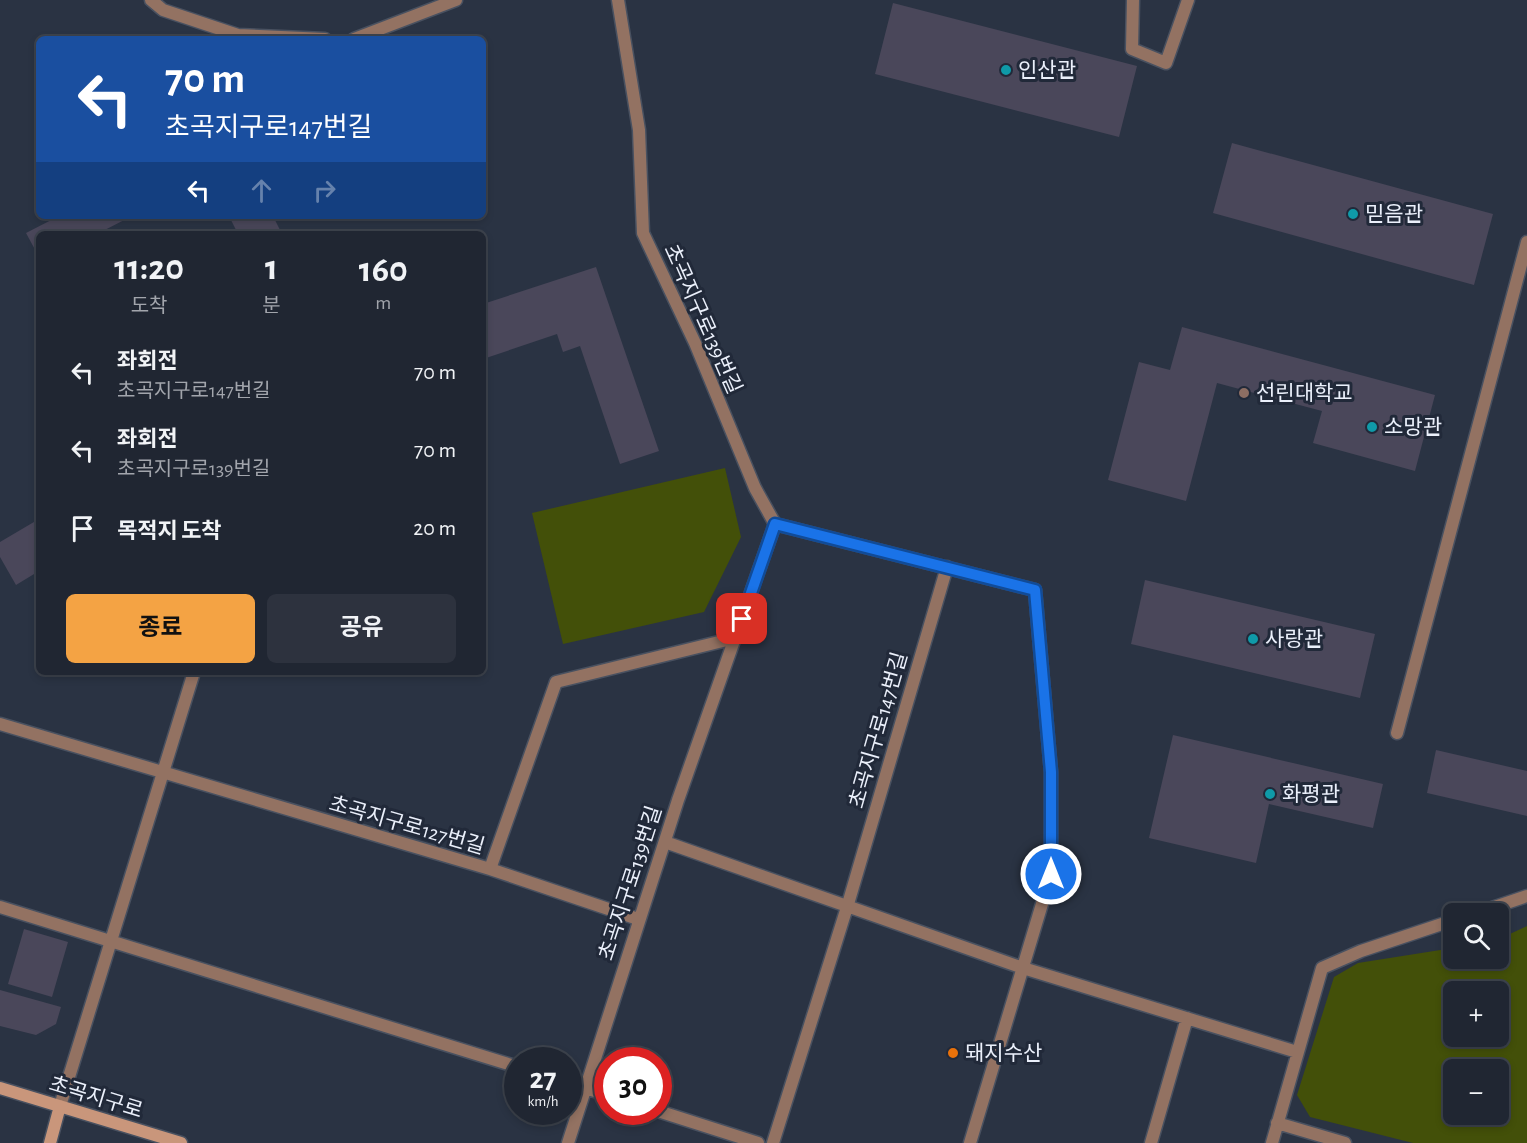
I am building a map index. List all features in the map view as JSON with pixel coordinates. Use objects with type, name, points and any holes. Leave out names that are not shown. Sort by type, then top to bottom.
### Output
[{"type":"street","points":[[151,0],[163,10],[238,35],[260,36]]},
{"type":"street","points":[[362,36],[456,0]]},
{"type":"street","name":"초곡지구로139번길","points":[[568,1143],[639,919],[775,524],[755,488],[695,343],[643,233],[639,130],[618,0]]},
{"type":"street","points":[[1133,0],[1132,50],[1166,63],[1188,0]]},
{"type":"street","points":[[1397,733],[1527,242]]},
{"type":"street","points":[[775,524],[1035,590],[1051,772],[1051,874],[970,1143]]},
{"type":"street","name":"초곡지구로147번길","points":[[773,1143],[848,904],[947,567]]},
{"type":"street","points":[[490,869],[556,681],[735,638]]},
{"type":"street","points":[[50,1143],[193,675]]},
{"type":"street","name":"초곡지구로127번길","points":[[0,724],[490,869],[639,919]]},
{"type":"street","points":[[665,842],[848,904],[1023,968],[1297,1052]]},
{"type":"street","points":[[1506,903],[1527,896]]},
{"type":"street","points":[[0,907],[504,1063]]},
{"type":"street","points":[[1272,1143],[1322,968],[1361,951],[1443,924]]},
{"type":"street","points":[[1151,1143],[1187,1018]]},
{"type":"street","points":[[582,1087],[594,1091]]},
{"type":"street","name":"초곡지구로","points":[[0,1088],[181,1143]]},
{"type":"street","points":[[672,1115],[758,1143]]},
{"type":"street","points":[[1277,1123],[1345,1143]]},
{"type":"green space","points":[[725,468],[741,537],[704,612],[563,644],[532,513]]},
{"type":"green space","points":[[1527,926],[1527,1143],[1413,1143],[1310,1117],[1297,1095],[1334,977],[1358,963],[1443,950],[1443,969],[1509,969],[1509,934]]},
{"type":"building","name":"인산관","points":[[893,3],[1137,66],[1119,137],[875,74]]},
{"type":"building","name":"믿음관","points":[[1232,143],[1493,214],[1474,285],[1213,213]]},
{"type":"building","points":[[53,219],[126,219],[103,231],[36,231],[36,251],[26,233]]},
{"type":"building","points":[[230,219],[274,219],[280,231],[236,231]]},
{"type":"building","points":[[596,267],[659,451],[620,464],[580,346],[563,352],[557,334],[486,358],[486,303]]},
{"type":"building","name":"소망관","points":[[1182,327],[1435,395],[1415,471],[1313,443],[1322,411],[1217,383],[1186,501],[1108,480],[1139,362],[1170,370]]},
{"type":"building","points":[[36,521],[36,573],[16,585],[0,557],[0,542]]},
{"type":"building","name":"사랑관","points":[[1145,580],[1375,634],[1360,698],[1131,644]]},
{"type":"building","name":"화평관","points":[[1173,735],[1383,784],[1373,828],[1269,804],[1256,863],[1149,838]]},
{"type":"building","points":[[1436,750],[1527,771],[1527,816],[1427,793]]},
{"type":"building","points":[[24,929],[68,942],[52,997],[8,984]]},
{"type":"building","points":[[0,990],[61,1007],[56,1024],[36,1035],[0,1026]]},
{"type":"place","name":"인산관","points":[[1006,70]]},
{"type":"place","name":"믿음관","points":[[1353,214]]},
{"type":"place","name":"선린대학교","points":[[1244,393]]},
{"type":"place","name":"소망관","points":[[1372,427]]},
{"type":"place","name":"사랑관","points":[[1253,639]]},
{"type":"place","name":"화평관","points":[[1270,794]]},
{"type":"place","name":"돼지수산","points":[[953,1053]]},
{"type":"route","points":[[742,619],[775,524],[1035,590],[1051,772],[1051,874]]}]
